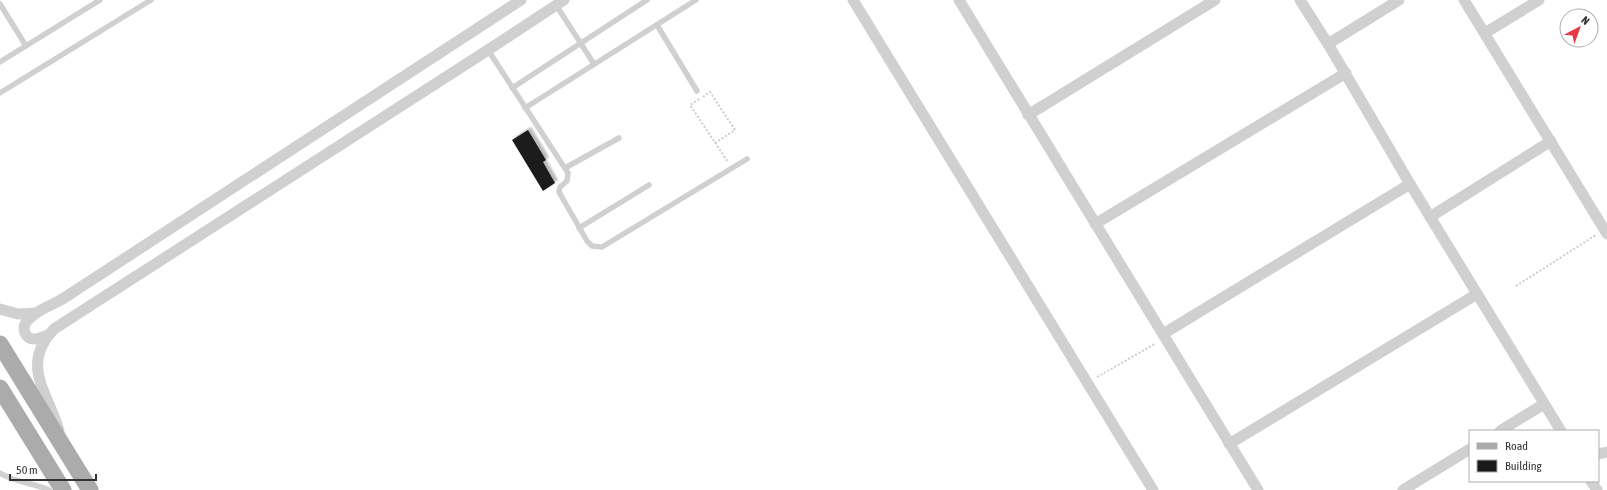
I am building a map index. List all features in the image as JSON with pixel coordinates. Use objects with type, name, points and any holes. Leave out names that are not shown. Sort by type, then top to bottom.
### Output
[{"type":"main road","points":[[0,344],[90,490]]},
{"type":"main road","points":[[0,388],[63,490]]},
{"type":"street","points":[[50,334],[31,339],[25,334],[25,324],[37,313],[64,298],[521,0]]},
{"type":"street","points":[[853,0],[1152,490]]},
{"type":"street","points":[[1028,114],[1215,0]]},
{"type":"street","points":[[1300,0],[1346,73],[1410,184],[1560,430]]},
{"type":"street","points":[[1328,44],[1399,0]]},
{"type":"street","points":[[1464,0],[1606,232]]},
{"type":"street","points":[[1485,33],[1539,0]]},
{"type":"street","points":[[962,1],[1028,114],[1258,490]]},
{"type":"street","points":[[61,444],[55,417],[40,384],[38,375],[38,357],[45,340],[50,334],[80,311],[560,3]]},
{"type":"street","points":[[1095,224],[1346,73]]},
{"type":"street","points":[[1430,217],[1551,141]]},
{"type":"street","points":[[1164,336],[1410,184]]},
{"type":"street","points":[[1229,444],[1477,294]]},
{"type":"street","points":[[0,309],[18,314],[37,313]]},
{"type":"street","points":[[1502,430],[1544,404]]},
{"type":"street","points":[[1404,490],[1469,450]]},
{"type":"lane","points":[[0,62],[100,0]]},
{"type":"lane","points":[[0,93],[151,0]]},
{"type":"lane","points":[[512,88],[647,0]]},
{"type":"lane","points":[[525,108],[696,0]]},
{"type":"lane","points":[[560,3],[580,43],[594,64]]},
{"type":"lane","points":[[0,4],[26,46]]},
{"type":"lane","points":[[657,25],[697,91]]},
{"type":"lane","points":[[488,50],[568,173],[568,178],[560,187],[559,192],[589,244],[595,247],[602,247],[747,158]]},
{"type":"lane","points":[[565,168],[619,138]]},
{"type":"lane","points":[[580,228],[648,185]]},
{"type":"lane","points":[[1,475],[49,490]]},
{"type":"path","points":[[715,143],[735,130],[710,92],[690,105],[715,143],[732,168]]},
{"type":"path","points":[[1516,286],[1606,232]]},
{"type":"path","points":[[1087,383],[1164,336]]},
{"type":"building","points":[[528,130],[546,160],[543,162],[555,183],[543,191],[512,140]]}]
